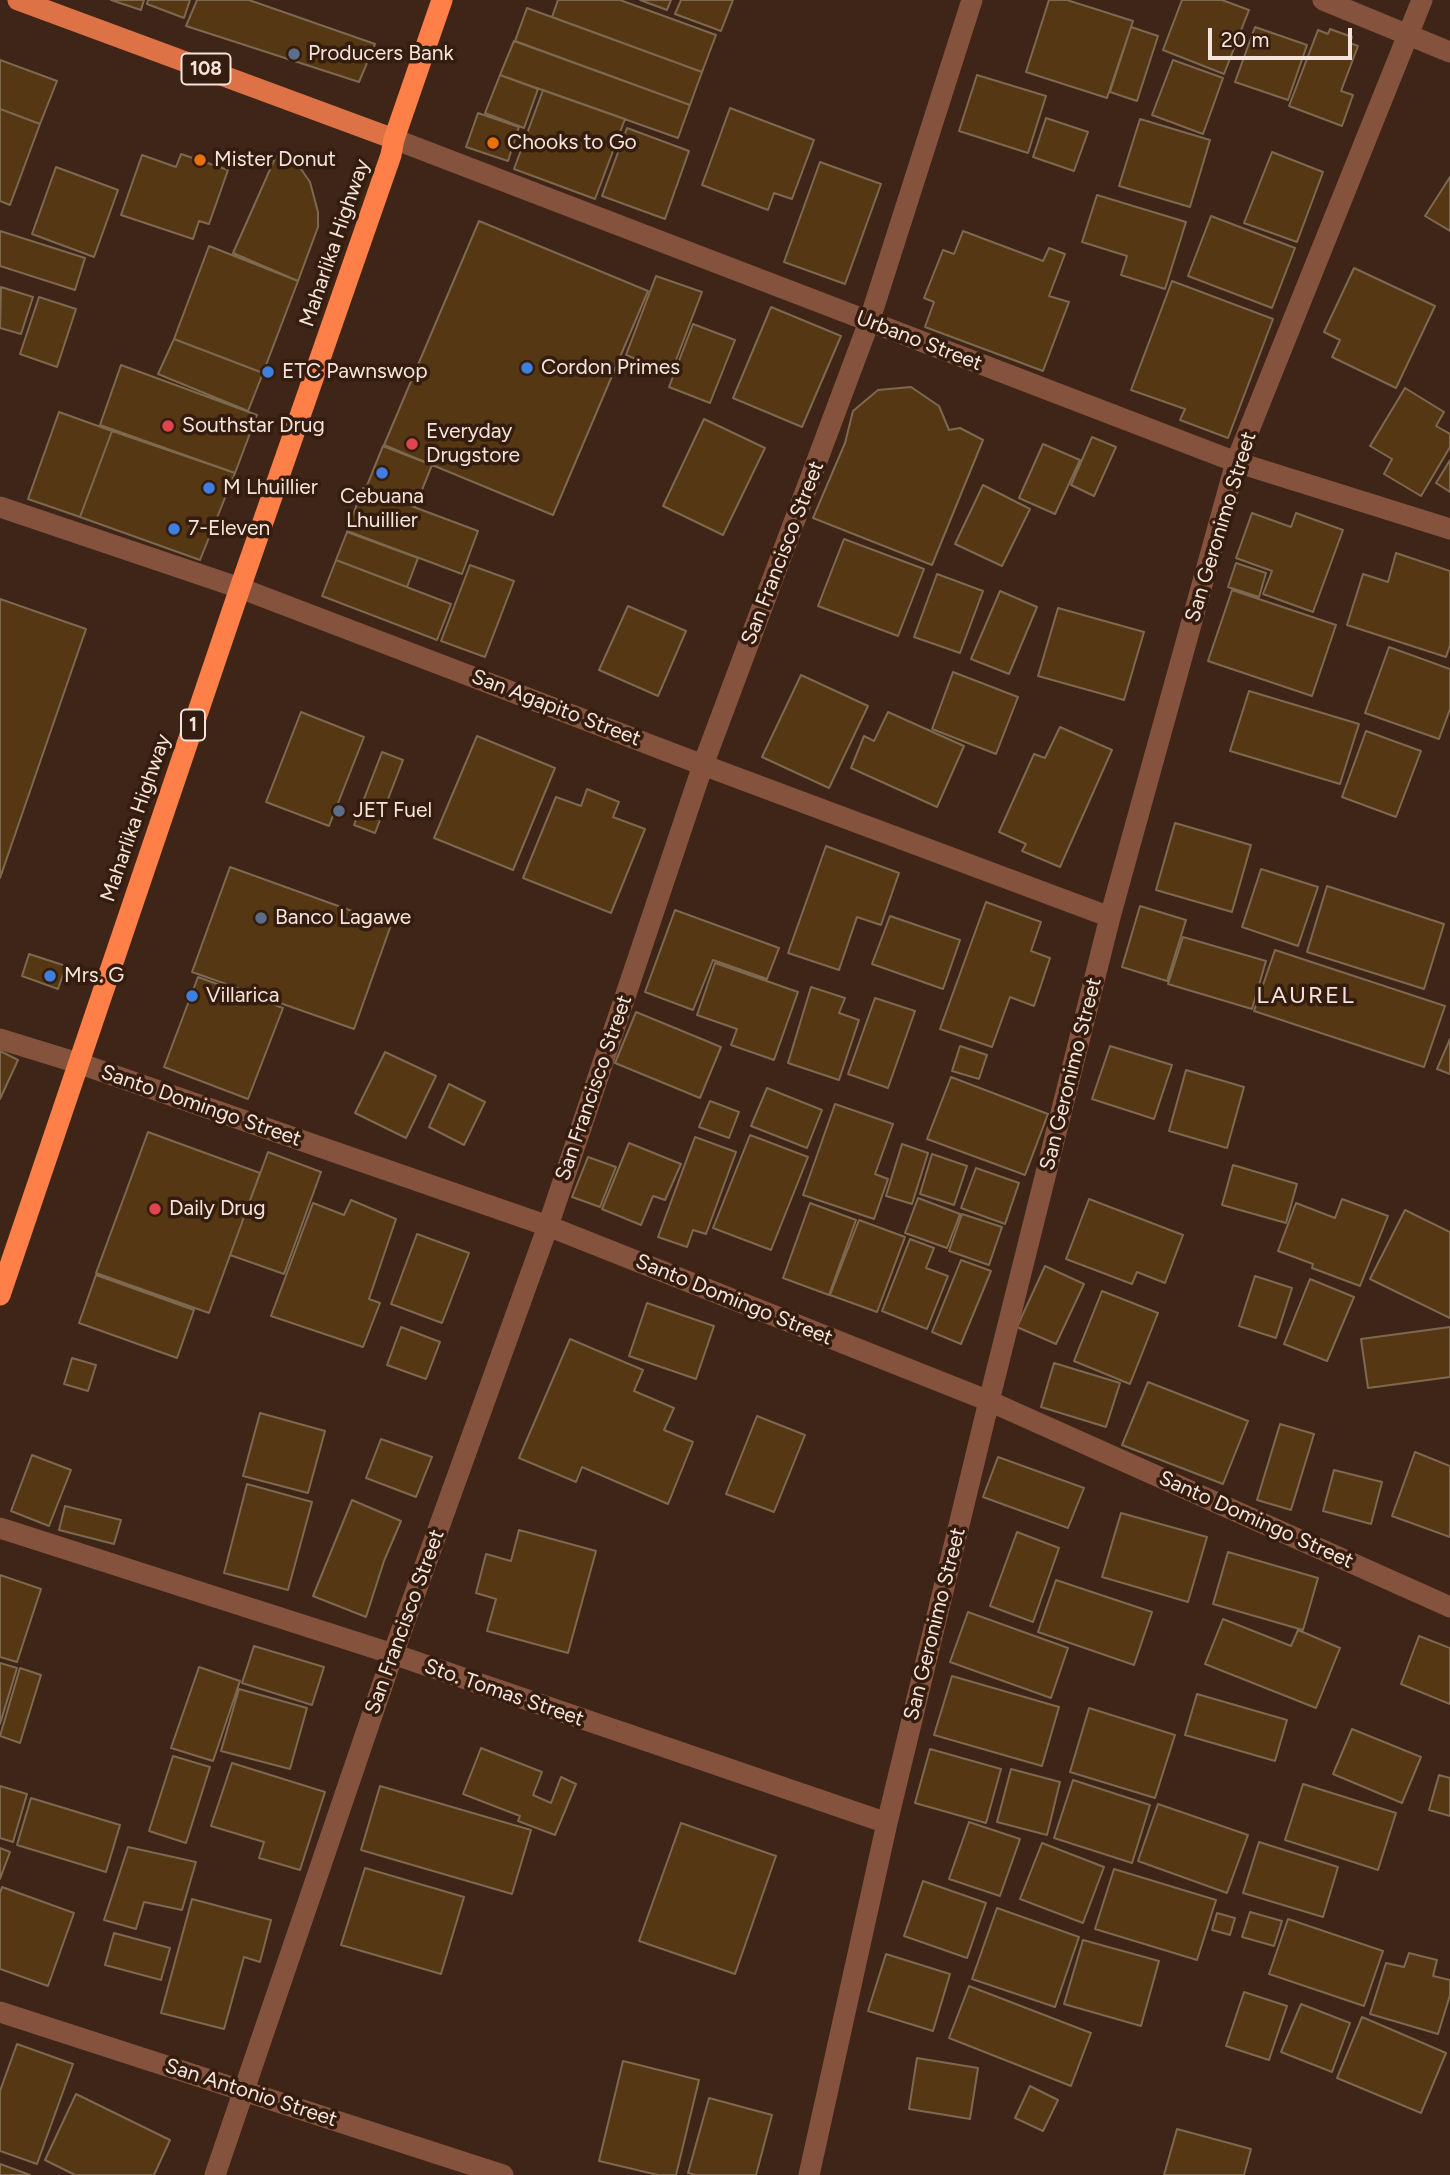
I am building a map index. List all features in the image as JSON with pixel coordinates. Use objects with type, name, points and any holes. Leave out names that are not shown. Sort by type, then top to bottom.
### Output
[{"type":"highway","name":"Maharlika Highway","points":[[0,1296],[442,0]]},
{"type":"main road","name":"108","points":[[18,0],[394,139]]},
{"type":"street","name":"San Francisco Street","points":[[215,2175],[393,1654],[548,1226],[703,765],[869,322],[972,0]]},
{"type":"street","points":[[1323,0],[1450,52]]},
{"type":"street","name":"San Geronimo Street","points":[[809,2175],[887,1823],[989,1401],[1110,917],[1236,462],[1422,0]]},
{"type":"street","name":"Urbano Street","points":[[394,139],[1236,462],[1450,529]]},
{"type":"street","name":"San Agapito Street","points":[[0,506],[240,587],[703,765],[1110,917]]},
{"type":"street","name":"Santo Domingo Street","points":[[0,1039],[78,1063],[548,1226],[989,1401],[1450,1607]]},
{"type":"street","name":"Sto. Tomas Street","points":[[0,1528],[393,1654],[887,1823]]},
{"type":"street","name":"San Antonio Street","points":[[0,2012],[503,2175]]},
{"type":"building","points":[[111,0],[144,0],[141,10]]},
{"type":"building","points":[[148,0],[190,0],[184,18],[147,4]]},
{"type":"building","points":[[197,0],[249,0],[375,44],[359,82],[186,26]]},
{"type":"building","points":[[558,0],[620,0],[716,35],[702,72],[552,17]]},
{"type":"building","points":[[640,0],[671,0],[667,10]]},
{"type":"building","points":[[681,0],[733,0],[721,31],[675,14]]},
{"type":"building","points":[[1049,0],[1067,0],[1133,21],[1107,98],[1026,72]]},
{"type":"building","points":[[1182,0],[1222,0],[1249,10],[1224,74],[1163,50]]},
{"type":"building","points":[[527,8],[702,72],[690,105],[515,41]]},
{"type":"building","points":[[1131,27],[1158,36],[1137,101],[1110,92]]},
{"type":"building","points":[[1255,27],[1307,45],[1288,100],[1235,82]]},
{"type":"building","points":[[1330,29],[1352,37],[1350,43],[1358,46],[1341,91],[1353,95],[1342,126],[1289,106],[1318,30],[1328,34]]},
{"type":"building","points":[[514,41],[690,105],[678,138],[500,75]]},
{"type":"building","points":[[0,60],[57,81],[40,124],[0,109]]},
{"type":"building","points":[[1173,60],[1223,78],[1203,134],[1152,115]]},
{"type":"building","points":[[500,75],[538,89],[524,128],[485,113]]},
{"type":"building","points":[[977,75],[1046,96],[1028,153],[959,131]]},
{"type":"building","points":[[543,90],[625,119],[595,199],[514,169]]},
{"type":"building","points":[[730,108],[814,140],[792,199],[774,193],[768,210],[702,185]]},
{"type":"building","points":[[0,109],[40,124],[10,205],[0,201]]},
{"type":"building","points":[[478,113],[519,127],[508,161],[466,147]]},
{"type":"building","points":[[1046,118],[1088,132],[1074,171],[1033,157]]},
{"type":"building","points":[[1140,119],[1210,140],[1190,207],[1119,186]]},
{"type":"building","points":[[627,128],[689,151],[665,219],[602,196]]},
{"type":"building","points":[[1272,152],[1323,172],[1297,242],[1244,223]]},
{"type":"building","points":[[181,154],[228,170],[209,224],[199,221],[193,239],[121,215],[142,155],[176,167]]},
{"type":"building","points":[[276,156],[301,169],[310,182],[318,212],[318,227],[298,281],[233,253]]},
{"type":"building","points":[[820,162],[881,184],[845,284],[784,262]]},
{"type":"building","points":[[56,167],[118,190],[94,257],[32,234]]},
{"type":"building","points":[[1450,177],[1450,231],[1425,216]]},
{"type":"building","points":[[1097,195],[1186,222],[1165,289],[1121,275],[1127,256],[1082,242]]},
{"type":"building","points":[[1211,216],[1295,248],[1272,308],[1188,276]]},
{"type":"building","points":[[479,221],[648,291],[553,515],[384,445]]},
{"type":"building","points":[[0,231],[85,258],[75,290],[0,266]]},
{"type":"building","points":[[963,231],[1043,261],[1049,248],[1065,254],[1049,296],[1069,302],[1043,371],[925,327],[934,302],[924,298],[943,250],[954,254]]},
{"type":"building","points":[[209,246],[298,281],[263,373],[174,339]]},
{"type":"building","points":[[1354,268],[1435,306],[1396,388],[1332,357],[1340,340],[1324,332]]},
{"type":"building","points":[[656,276],[702,292],[671,373],[626,355]]},
{"type":"building","points":[[1172,281],[1273,319],[1228,438],[1180,420],[1185,409],[1131,390]]},
{"type":"building","points":[[1,287],[33,297],[21,334],[0,328]]},
{"type":"building","points":[[39,297],[76,309],[57,367],[20,354]]},
{"type":"building","points":[[771,307],[841,336],[802,427],[733,398]]},
{"type":"building","points":[[693,324],[735,340],[710,403],[669,387]]},
{"type":"building","points":[[174,339],[263,373],[248,411],[158,374]]},
{"type":"building","points":[[121,365],[257,415],[235,473],[100,425]]},
{"type":"building","points":[[911,387],[939,406],[949,430],[960,428],[983,440],[932,565],[813,518],[845,443],[853,411],[878,390]]},
{"type":"building","points":[[1405,388],[1444,412],[1436,426],[1450,434],[1450,447],[1421,496],[1384,474],[1392,459],[1370,446]]},
{"type":"building","points":[[59,412],[112,431],[80,517],[28,499]]},
{"type":"building","points":[[704,419],[765,448],[723,535],[663,506]]},
{"type":"building","points":[[112,431],[235,473],[200,560],[80,517]]},
{"type":"building","points":[[1092,437],[1116,447],[1094,496],[1071,485]]},
{"type":"building","points":[[1043,444],[1080,460],[1055,514],[1019,498]]},
{"type":"building","points":[[383,446],[432,465],[415,507],[366,488]]},
{"type":"building","points":[[1450,460],[1450,492],[1436,483]]},
{"type":"building","points":[[983,485],[1030,509],[1002,566],[955,544]]},
{"type":"building","points":[[363,488],[478,531],[462,574],[347,531]]},
{"type":"building","points":[[1252,513],[1291,527],[1296,513],[1343,530],[1313,612],[1263,594],[1272,571],[1236,558]]},
{"type":"building","points":[[347,532],[418,558],[407,587],[336,560]]},
{"type":"building","points":[[844,539],[924,569],[898,636],[818,606]]},
{"type":"building","points":[[1396,553],[1450,571],[1450,645],[1446,657],[1347,625],[1363,574],[1388,582]]},
{"type":"building","points":[[336,560],[451,604],[437,640],[322,596]]},
{"type":"building","points":[[1236,563],[1266,573],[1259,597],[1228,587]]},
{"type":"building","points":[[470,565],[514,581],[485,657],[441,641]]},
{"type":"building","points":[[937,574],[983,591],[960,653],[914,637]]},
{"type":"building","points":[[1232,590],[1336,625],[1312,696],[1208,661]]},
{"type":"building","points":[[1000,591],[1037,607],[1009,674],[971,659]]},
{"type":"building","points":[[0,599],[86,629],[0,878]]},
{"type":"building","points":[[628,606],[686,631],[658,696],[599,670]]},
{"type":"building","points":[[1058,608],[1144,632],[1124,700],[1038,676]]},
{"type":"building","points":[[1389,647],[1450,669],[1450,709],[1439,739],[1365,713]]},
{"type":"building","points":[[953,672],[1018,697],[996,754],[932,729]]},
{"type":"building","points":[[801,675],[868,706],[829,788],[762,757]]},
{"type":"building","points":[[1249,691],[1359,724],[1340,784],[1230,751]]},
{"type":"building","points":[[301,712],[364,737],[329,826],[266,802]]},
{"type":"building","points":[[888,712],[964,746],[937,807],[851,768],[864,736],[874,741]]},
{"type":"building","points":[[1060,727],[1112,750],[1060,867],[1022,851],[1026,844],[999,832],[1034,754],[1045,758]]},
{"type":"building","points":[[1366,731],[1421,751],[1396,817],[1342,797]]},
{"type":"building","points":[[477,736],[555,768],[513,870],[434,838]]},
{"type":"building","points":[[382,752],[403,760],[375,833],[354,825]]},
{"type":"building","points":[[587,789],[619,802],[613,817],[645,829],[611,913],[523,878],[556,797],[581,806]]},
{"type":"building","points":[[1175,823],[1251,845],[1232,912],[1156,890]]},
{"type":"building","points":[[826,846],[899,873],[881,925],[857,917],[839,970],[788,953]]},
{"type":"building","points":[[230,867],[391,925],[354,1029],[192,972]]},
{"type":"building","points":[[1261,869],[1318,887],[1298,946],[1242,927]]},
{"type":"building","points":[[1327,886],[1444,924],[1424,989],[1307,952]]},
{"type":"building","points":[[986,902],[1041,922],[1031,951],[1050,958],[1034,1006],[1010,997],[992,1047],[940,1029]]},
{"type":"building","points":[[1140,906],[1186,920],[1167,981],[1122,967]]},
{"type":"building","points":[[675,910],[779,948],[767,979],[713,960],[693,1010],[645,992]]},
{"type":"building","points":[[890,916],[960,940],[943,989],[872,964]]},
{"type":"building","points":[[1183,937],[1266,961],[1252,1009],[1168,984]]},
{"type":"building","points":[[1275,950],[1445,1006],[1424,1067],[1254,1011]]},
{"type":"building","points":[[29,954],[66,966],[58,989],[22,976]]},
{"type":"building","points":[[715,963],[798,992],[774,1060],[731,1045],[737,1029],[697,1015]]},
{"type":"building","points":[[198,977],[283,1008],[248,1099],[164,1067]]},
{"type":"building","points":[[811,987],[845,998],[839,1013],[859,1020],[839,1080],[788,1063]]},
{"type":"building","points":[[875,998],[915,1011],[888,1088],[848,1074]]},
{"type":"building","points":[[636,1012],[721,1047],[700,1098],[615,1063]]},
{"type":"building","points":[[1450,1039],[1450,1074],[1437,1069]]},
{"type":"building","points":[[960,1046],[987,1055],[979,1079],[952,1071]]},
{"type":"building","points":[[1110,1046],[1172,1065],[1154,1119],[1092,1099]]},
{"type":"building","points":[[0,1051],[18,1060],[0,1099]]},
{"type":"building","points":[[385,1052],[436,1076],[406,1138],[355,1113]]},
{"type":"building","points":[[1186,1070],[1244,1087],[1227,1148],[1169,1131]]},
{"type":"building","points":[[951,1077],[1048,1114],[1025,1175],[927,1139]]},
{"type":"building","points":[[449,1084],[485,1102],[464,1145],[429,1127]]},
{"type":"building","points":[[767,1088],[822,1110],[807,1148],[751,1126]]},
{"type":"building","points":[[710,1101],[739,1112],[729,1138],[699,1127]]},
{"type":"building","points":[[835,1104],[893,1124],[875,1174],[888,1179],[874,1219],[803,1195]]},
{"type":"building","points":[[148,1132],[260,1173],[209,1313],[96,1273]]},
{"type":"building","points":[[750,1135],[808,1157],[771,1250],[713,1228]]},
{"type":"building","points":[[695,1137],[736,1152],[706,1234],[693,1230],[687,1247],[658,1237]]},
{"type":"building","points":[[629,1143],[681,1164],[665,1200],[653,1196],[641,1225],[602,1209]]},
{"type":"building","points":[[902,1144],[928,1153],[912,1204],[886,1196]]},
{"type":"building","points":[[268,1152],[321,1172],[284,1274],[230,1255]]},
{"type":"building","points":[[932,1154],[967,1166],[954,1205],[920,1194]]},
{"type":"building","points":[[588,1157],[616,1167],[600,1207],[572,1197]]},
{"type":"building","points":[[1233,1165],[1297,1184],[1286,1223],[1222,1205]]},
{"type":"building","points":[[976,1168],[1019,1183],[1005,1224],[961,1208]]},
{"type":"building","points":[[918,1198],[960,1214],[947,1248],[905,1233]]},
{"type":"building","points":[[1089,1199],[1183,1235],[1165,1283],[1137,1272],[1132,1284],[1066,1259]]},
{"type":"building","points":[[1342,1199],[1388,1216],[1360,1286],[1312,1268],[1313,1264],[1278,1251],[1296,1203],[1335,1218]]},
{"type":"building","points":[[351,1200],[396,1219],[369,1299],[380,1303],[363,1347],[271,1316],[313,1203],[344,1215]]},
{"type":"building","points":[[810,1203],[856,1220],[829,1295],[783,1278]]},
{"type":"building","points":[[1405,1210],[1450,1232],[1450,1318],[1370,1279]]},
{"type":"building","points":[[962,1214],[1002,1227],[989,1265],[949,1251]]},
{"type":"building","points":[[859,1220],[905,1237],[877,1312],[830,1295]]},
{"type":"building","points":[[417,1234],[469,1253],[442,1323],[391,1304]]},
{"type":"building","points":[[910,1239],[934,1248],[926,1268],[948,1276],[927,1329],[882,1311]]},
{"type":"building","points":[[961,1260],[991,1271],[961,1344],[932,1332]]},
{"type":"building","points":[[1045,1266],[1084,1284],[1056,1344],[1017,1327]]},
{"type":"building","points":[[96,1275],[194,1310],[177,1358],[79,1323]]},
{"type":"building","points":[[1255,1276],[1292,1288],[1276,1338],[1239,1326]]},
{"type":"building","points":[[1310,1279],[1354,1297],[1327,1361],[1284,1344]]},
{"type":"building","points":[[1102,1291],[1158,1313],[1130,1384],[1074,1361]]},
{"type":"building","points":[[647,1303],[714,1326],[696,1379],[629,1356]]},
{"type":"building","points":[[401,1327],[440,1342],[426,1379],[387,1365]]},
{"type":"building","points":[[1450,1327],[1450,1377],[1368,1388],[1361,1339]]},
{"type":"building","points":[[570,1339],[643,1370],[634,1391],[674,1408],[664,1430],[693,1442],[668,1504],[582,1467],[576,1482],[519,1458]]},
{"type":"building","points":[[72,1358],[96,1365],[88,1391],[64,1384]]},
{"type":"building","points":[[1054,1363],[1120,1383],[1106,1427],[1041,1407]]},
{"type":"building","points":[[1148,1382],[1248,1421],[1223,1484],[1122,1445]]},
{"type":"building","points":[[260,1413],[325,1431],[308,1493],[243,1476]]},
{"type":"building","points":[[757,1416],[805,1435],[774,1512],[726,1494]]},
{"type":"building","points":[[1280,1424],[1314,1434],[1291,1510],[1257,1500]]},
{"type":"building","points":[[381,1439],[432,1457],[416,1497],[366,1478]]},
{"type":"building","points":[[1415,1452],[1450,1466],[1450,1537],[1392,1516]]},
{"type":"building","points":[[32,1455],[71,1470],[49,1526],[11,1511]]},
{"type":"building","points":[[998,1457],[1084,1488],[1068,1528],[983,1497]]},
{"type":"building","points":[[1334,1470],[1382,1482],[1371,1524],[1323,1511]]},
{"type":"building","points":[[247,1484],[312,1502],[288,1590],[224,1573]]},
{"type":"building","points":[[352,1500],[401,1521],[384,1561],[366,1617],[313,1596]]},
{"type":"building","points":[[65,1506],[121,1520],[114,1544],[59,1530]]},
{"type":"building","points":[[1121,1513],[1207,1537],[1188,1602],[1102,1577]]},
{"type":"building","points":[[519,1530],[596,1551],[568,1653],[487,1631],[496,1599],[476,1593],[486,1554],[511,1561]]},
{"type":"building","points":[[1017,1532],[1059,1548],[1033,1622],[990,1606]]},
{"type":"building","points":[[1228,1552],[1318,1578],[1303,1630],[1213,1604]]},
{"type":"building","points":[[0,1575],[41,1589],[17,1662],[0,1657]]},
{"type":"building","points":[[1056,1580],[1152,1612],[1134,1665],[1038,1632]]},
{"type":"building","points":[[968,1612],[1068,1648],[1051,1698],[950,1662]]},
{"type":"building","points":[[1223,1619],[1291,1646],[1298,1630],[1340,1648],[1316,1708],[1205,1664]]},
{"type":"building","points":[[1419,1636],[1450,1648],[1450,1704],[1401,1684]]},
{"type":"building","points":[[254,1646],[324,1667],[312,1705],[242,1683]]},
{"type":"building","points":[[0,1663],[17,1668],[0,1724]]},
{"type":"building","points":[[199,1667],[240,1681],[213,1761],[171,1748]]},
{"type":"building","points":[[20,1668],[41,1675],[20,1743],[0,1736]]},
{"type":"building","points":[[952,1676],[1059,1707],[1042,1766],[934,1735]]},
{"type":"building","points":[[239,1689],[307,1708],[290,1769],[221,1751]]},
{"type":"building","points":[[1197,1694],[1287,1720],[1275,1761],[1185,1735]]},
{"type":"building","points":[[1089,1708],[1175,1735],[1155,1798],[1070,1772]]},
{"type":"building","points":[[1352,1729],[1421,1757],[1402,1803],[1333,1774]]},
{"type":"building","points":[[481,1748],[542,1772],[533,1795],[551,1803],[561,1777],[576,1784],[555,1835],[518,1821],[520,1816],[463,1794]]},
{"type":"building","points":[[930,1749],[1001,1769],[986,1823],[915,1803]]},
{"type":"building","points":[[173,1756],[210,1767],[186,1843],[149,1831]]},
{"type":"building","points":[[232,1763],[325,1792],[300,1870],[259,1858],[264,1842],[211,1826]]},
{"type":"building","points":[[1011,1769],[1060,1782],[1047,1835],[997,1822]]},
{"type":"building","points":[[1439,1775],[1450,1778],[1450,1816],[1429,1810]]},
{"type":"building","points":[[1073,1780],[1150,1805],[1132,1863],[1054,1838]]},
{"type":"building","points":[[1303,1784],[1396,1813],[1378,1870],[1285,1840]]},
{"type":"building","points":[[0,1786],[27,1794],[13,1842],[0,1838]]},
{"type":"building","points":[[380,1786],[531,1830],[512,1894],[361,1850]]},
{"type":"building","points":[[31,1798],[120,1825],[106,1872],[17,1845]]},
{"type":"building","points":[[1158,1804],[1248,1835],[1227,1893],[1138,1861]]},
{"type":"building","points":[[969,1822],[1020,1839],[1000,1896],[949,1879]]},
{"type":"building","points":[[681,1823],[776,1856],[735,1974],[639,1941]]},
{"type":"building","points":[[1259,1842],[1338,1867],[1323,1917],[1243,1893]]},
{"type":"building","points":[[1042,1843],[1104,1867],[1083,1923],[1020,1899]]},
{"type":"building","points":[[128,1847],[196,1862],[182,1910],[144,1902],[136,1929],[104,1920]]},
{"type":"building","points":[[0,1848],[10,1852],[0,1879]]},
{"type":"building","points":[[365,1868],[464,1897],[441,1974],[341,1945]]},
{"type":"building","points":[[1114,1869],[1216,1900],[1197,1960],[1095,1929]]},
{"type":"building","points":[[923,1881],[986,1903],[967,1958],[904,1936]]},
{"type":"building","points":[[2,1887],[74,1913],[48,1986],[0,1969]]},
{"type":"building","points":[[192,1899],[271,1920],[260,1962],[244,1957],[224,2029],[161,2013]]},
{"type":"building","points":[[997,1908],[1079,1937],[1055,2007],[972,1979]]},
{"type":"building","points":[[1250,1912],[1282,1921],[1274,1946],[1242,1937]]},
{"type":"building","points":[[1217,1913],[1235,1918],[1230,1935],[1212,1930]]},
{"type":"building","points":[[1288,1919],[1383,1951],[1364,2006],[1269,1974]]},
{"type":"building","points":[[114,1933],[170,1948],[161,1980],[105,1965]]},
{"type":"building","points":[[1083,1940],[1159,1961],[1141,2026],[1064,2004]]},
{"type":"building","points":[[1409,1953],[1437,1960],[1433,1976],[1450,1980],[1450,1995],[1438,2034],[1370,2014],[1386,1963],[1404,1967]]},
{"type":"building","points":[[886,1954],[950,1974],[933,2031],[868,2011]]},
{"type":"building","points":[[969,1986],[1091,2033],[1071,2086],[949,2038]]},
{"type":"building","points":[[1244,1992],[1287,2006],[1269,2060],[1226,2046]]},
{"type":"building","points":[[1301,2004],[1350,2023],[1332,2072],[1281,2052]]},
{"type":"building","points":[[1362,2017],[1446,2053],[1421,2113],[1337,2078]]},
{"type":"building","points":[[17,2044],[73,2064],[37,2164],[0,2151],[0,2091]]},
{"type":"building","points":[[917,2058],[978,2068],[970,2119],[909,2109]]},
{"type":"building","points":[[623,2061],[699,2080],[676,2175],[658,2175],[599,2161]]},
{"type":"building","points":[[1030,2086],[1058,2100],[1043,2131],[1015,2118]]},
{"type":"building","points":[[76,2094],[170,2140],[154,2175],[75,2175],[45,2160]]},
{"type":"building","points":[[709,2098],[772,2115],[756,2175],[688,2173]]},
{"type":"building","points":[[1177,2129],[1251,2149],[1244,2175],[1164,2175]]},
{"type":"building","points":[[0,2164],[30,2175],[0,2175]]},
{"type":"place","name":"Producers Bank","points":[[294,54]]},
{"type":"place","name":"Chooks to Go","points":[[493,143]]},
{"type":"place","name":"Mister Donut","points":[[200,160]]},
{"type":"place","name":"Cordon Primes","points":[[527,368]]},
{"type":"place","name":"ETC Pawnswop","points":[[268,372]]},
{"type":"place","name":"Southstar Drug","points":[[168,426]]},
{"type":"place","name":"Everyday Drugstore","points":[[412,444]]},
{"type":"place","name":"Cebuana Lhuillier","points":[[382,473]]},
{"type":"place","name":"M Lhuillier","points":[[209,488]]},
{"type":"place","name":"7-Eleven","points":[[174,529]]},
{"type":"place","name":"JET Fuel","points":[[339,811]]},
{"type":"place","name":"Banco Lagawe","points":[[261,918]]},
{"type":"place","name":"Mrs. G","points":[[50,976]]},
{"type":"place","name":"Villarica","points":[[192,996]]},
{"type":"place","name":"Daily Drug","points":[[155,1209]]},
{"type":"district","name":"LAUREL","points":[[1306,996]]}]
